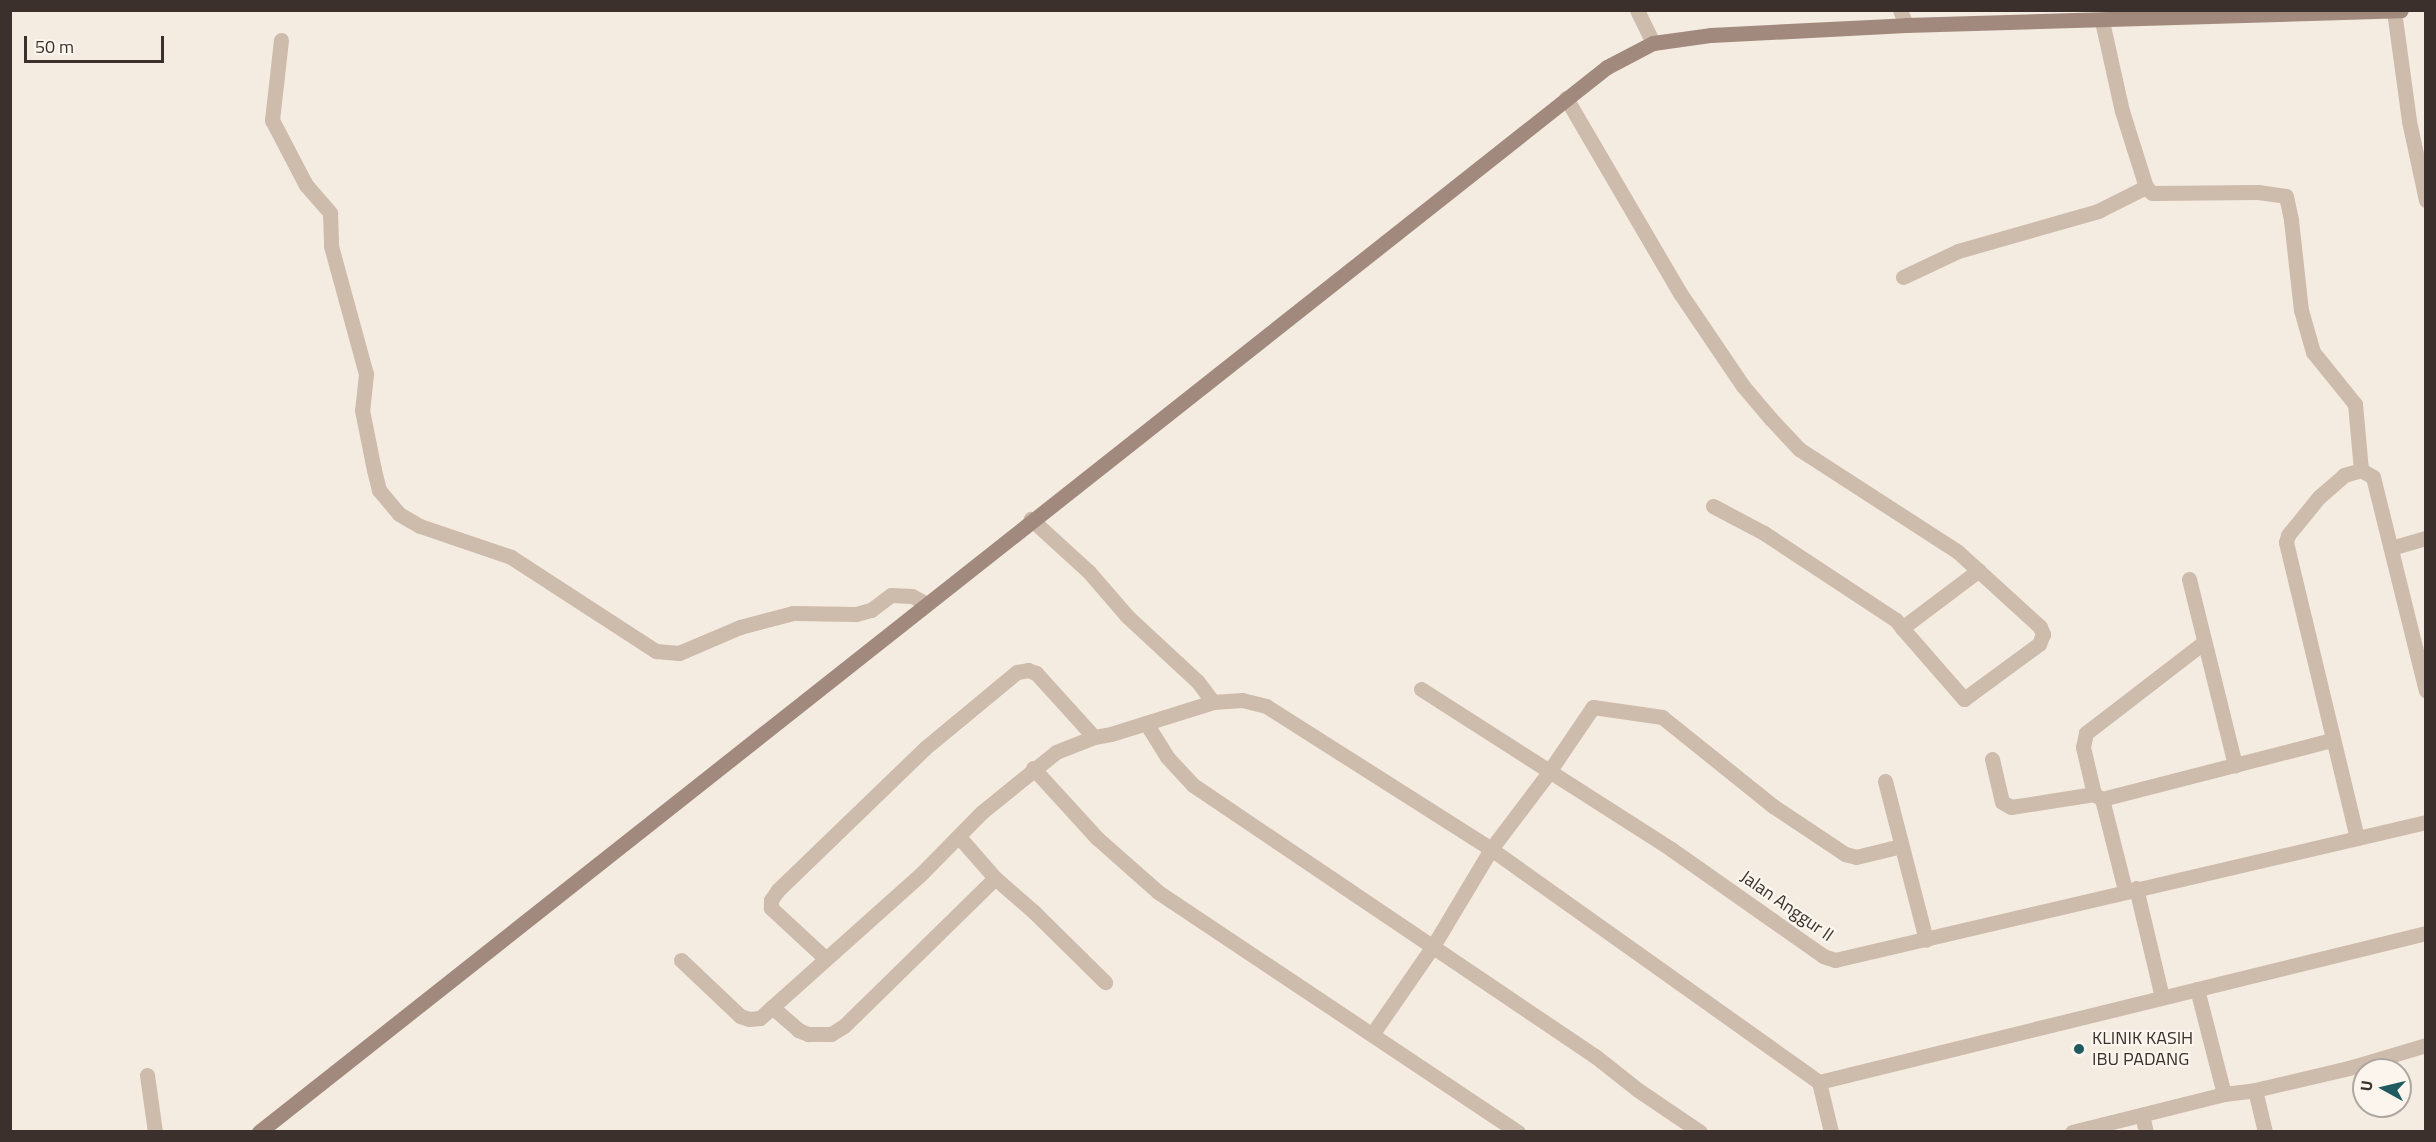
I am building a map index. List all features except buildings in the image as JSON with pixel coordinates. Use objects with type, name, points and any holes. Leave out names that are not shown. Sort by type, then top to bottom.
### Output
[{"type":"street","points":[[1637,10],[1653,43]]},
{"type":"street","points":[[1900,10],[1906,25]]},
{"type":"street","points":[[259,1131],[291,1108],[404,1014],[1031,519],[1607,67],[1653,43],[1711,35],[1906,25],[2102,21],[2401,10]]},
{"type":"street","points":[[2394,11],[2409,121],[2426,200]]},
{"type":"street","points":[[2102,21],[2122,111],[2146,187],[2152,193],[2258,192],[2286,196],[2291,220],[2301,310],[2313,352],[2355,404],[2361,470]]},
{"type":"street","points":[[281,40],[272,120],[306,185],[330,213],[332,246],[366,374],[362,410],[374,470],[379,490],[399,514],[420,526],[512,557],[656,651],[679,653],[740,627],[793,613],[856,614],[871,610],[891,595],[912,596],[925,603]]},
{"type":"street","points":[[1566,98],[1680,293],[1743,386],[1771,419],[1799,449],[1958,552],[2040,627],[2043,634],[2039,644],[1964,699],[1896,620],[1764,533],[1713,506]]},
{"type":"street","points":[[1903,278],[1958,251],[2098,211],[2146,187]]},
{"type":"street","points":[[2356,838],[2286,542],[2288,535],[2319,497],[2344,475],[2361,470],[2373,477],[2426,691]]},
{"type":"street","points":[[1031,519],[1089,572],[1126,616],[1197,681],[1213,702]]},
{"type":"street","points":[[2391,548],[2426,538]]},
{"type":"street","points":[[1902,628],[1979,570]]},
{"type":"street","points":[[2189,579],[2235,765]]},
{"type":"street","points":[[2162,997],[2131,889],[2083,747],[2086,732],[2204,642]]},
{"type":"street","points":[[825,958],[771,908],[771,900],[925,748],[962,717],[1017,672],[1028,670],[1036,673],[1094,737]]},
{"type":"street","name":"Jalan Anggur II","points":[[1421,689],[1671,849],[1828,959],[1835,960],[2131,889],[2426,822]]},
{"type":"street","points":[[681,960],[740,1016],[749,1019],[760,1018],[777,1012],[825,958],[960,837],[982,812],[1033,768],[1056,752],[1094,737],[1213,702],[1242,700],[1266,706],[1491,849],[1819,1082],[1831,1131]]},
{"type":"street","points":[[1373,1033],[1433,946],[1491,849],[1593,707],[1662,717],[1773,806],[1833,848],[1856,857],[1901,846]]},
{"type":"street","points":[[1146,723],[1167,757],[1194,785],[1595,1056],[1638,1090],[1700,1131]]},
{"type":"street","points":[[1992,759],[2002,802],[2012,807],[2098,796],[2235,765],[2331,740]]},
{"type":"street","points":[[1033,768],[1097,838],[1158,892],[1518,1131]]},
{"type":"street","points":[[1885,781],[1926,940]]},
{"type":"street","points":[[960,837],[995,878],[1034,912],[1105,982]]},
{"type":"street","points":[[777,1012],[798,1030],[814,1036],[831,1034],[844,1026],[995,878]]},
{"type":"street","points":[[1819,1082],[2426,933]]},
{"type":"street","points":[[2197,989],[2224,1094]]},
{"type":"street","points":[[2072,1131],[2224,1094],[2255,1090],[2426,1045]]},
{"type":"street","points":[[147,1075],[155,1131]]},
{"type":"street","points":[[2255,1090],[2265,1131]]},
{"type":"street","points":[[2142,1115],[2146,1131]]},
{"type":"place","name":"KLINIK KASIH IBU PADANG","points":[[2079,1049]]}]
